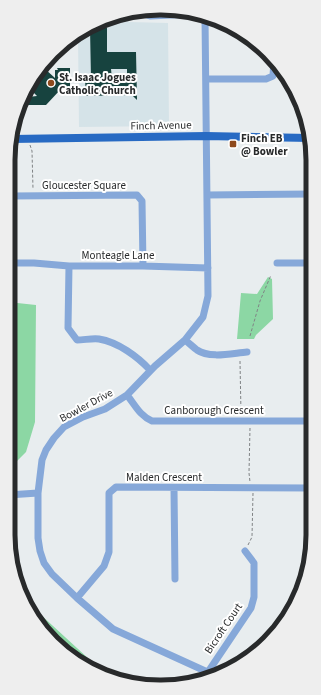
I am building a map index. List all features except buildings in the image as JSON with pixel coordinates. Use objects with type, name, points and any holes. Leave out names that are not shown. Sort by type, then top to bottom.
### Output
[{"type":"main road","name":"Finch Avenue","points":[[17,139],[206,136],[304,138]]},
{"type":"street","points":[[148,15],[170,15]]},
{"type":"street","name":"Bowler Drive","points":[[205,22],[208,296],[203,317],[185,340],[150,370],[127,396],[105,409],[83,417],[64,427],[54,438],[46,450],[42,460],[38,492],[38,538],[44,563],[52,574],[76,598],[113,629],[208,672]]},
{"type":"street","points":[[206,79],[266,79],[273,76],[273,69]]},
{"type":"street","points":[[207,195],[306,194]]},
{"type":"street","name":"Gloucester Square","points":[[15,196],[137,195],[142,201],[143,266]]},
{"type":"street","points":[[15,264],[34,263],[69,266]]},
{"type":"street","points":[[277,263],[306,263]]},
{"type":"street","name":"Monteagle Lane","points":[[150,370],[115,344],[99,339],[77,340],[68,328],[69,266],[208,268]]},
{"type":"street","points":[[185,340],[197,350],[205,354],[248,352]]},
{"type":"street","name":"Canborough Crescent","points":[[127,396],[139,412],[152,421],[306,421]]},
{"type":"street","name":"Malden Crescent","points":[[76,598],[104,566],[109,552],[110,493],[116,487],[306,488]]},
{"type":"street","points":[[174,488],[175,579]]},
{"type":"street","points":[[15,494],[38,492]]},
{"type":"street","name":"Bicroft Court","points":[[213,670],[251,608],[254,597],[254,563],[245,551]]},
{"type":"path","points":[[28,139],[32,151],[33,190]]},
{"type":"path","points":[[250,336],[260,302],[271,275]]},
{"type":"path","points":[[240,361],[241,421]]},
{"type":"shaded area","points":[[123,20],[129,22],[168,23],[169,126],[79,127],[78,41],[96,30]]},
{"type":"green space","points":[[268,277],[272,279],[273,319],[256,335],[254,339],[237,339],[241,293],[257,294]]},
{"type":"green space","points":[[15,303],[36,305],[35,422],[26,452],[15,462],[15,396],[17,353],[15,353]]},
{"type":"green space","points":[[38,612],[90,660],[116,673],[88,661],[72,650],[51,630]]},
{"type":"place","name":"St. Isaac Jogues Catholic Church","points":[[51,83]]},
{"type":"place","name":"Finch EB @ Bowler","points":[[233,144]]}]
